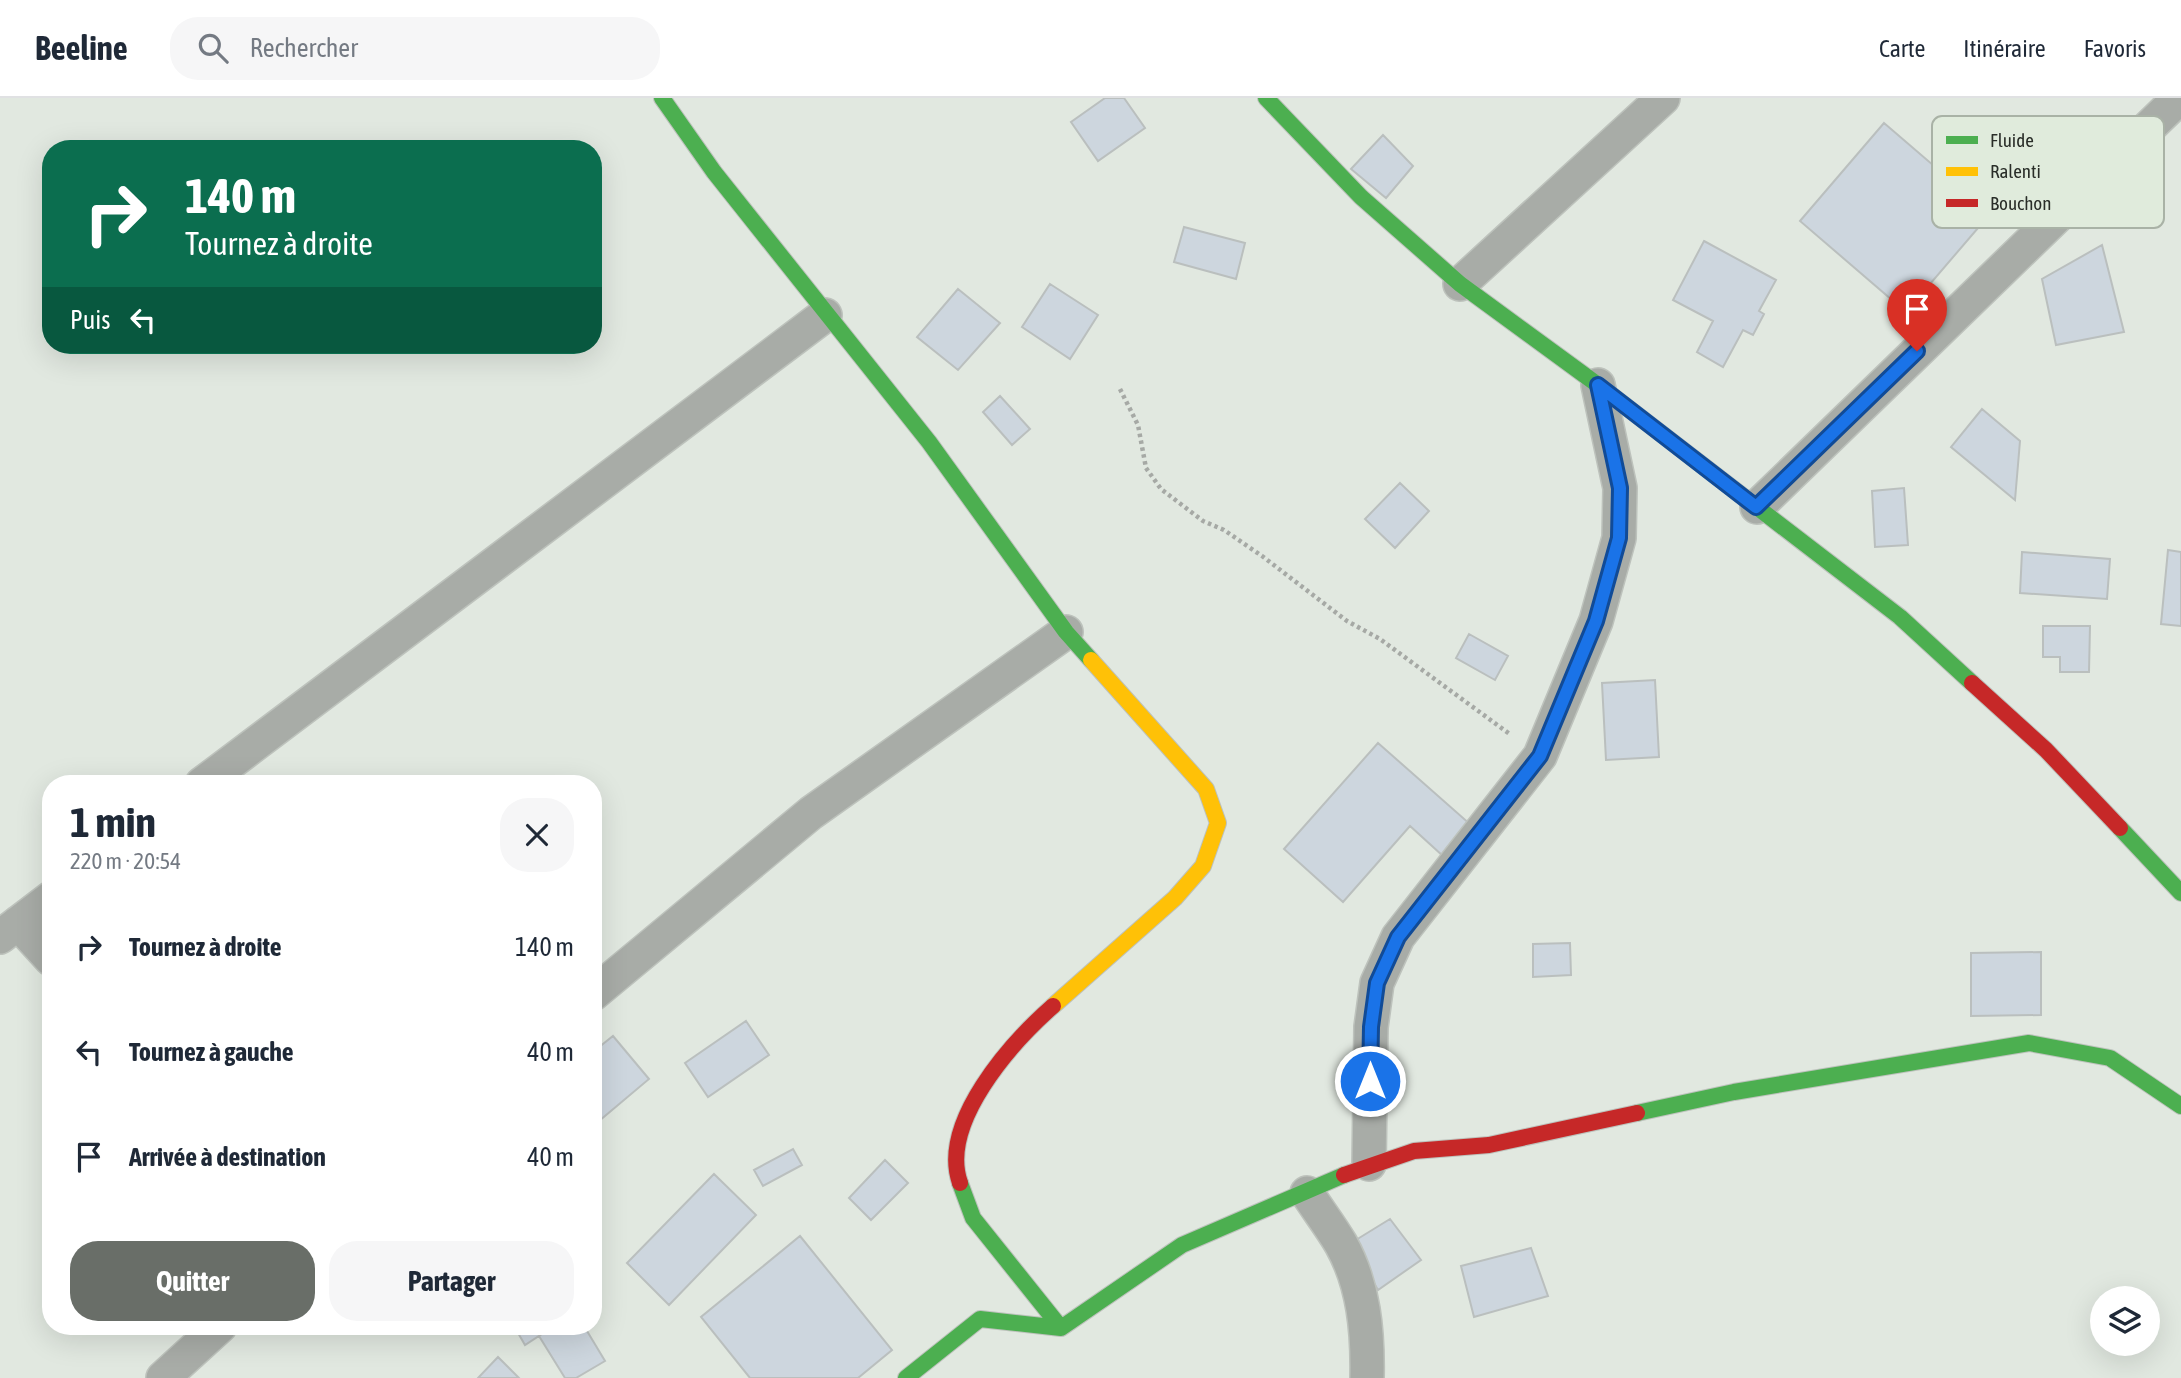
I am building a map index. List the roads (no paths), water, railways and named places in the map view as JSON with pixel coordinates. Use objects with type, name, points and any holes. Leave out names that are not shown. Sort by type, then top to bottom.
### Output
[{"type":"street","points":[[662,98],[714,172],[825,315],[929,442],[1066,632],[1206,789],[1218,823],[1203,866],[1175,898],[1035,1022],[987,1079],[964,1119],[955,1168],[973,1218],[1061,1328]]},
{"type":"street","points":[[1460,284],[1662,98]]},
{"type":"street","points":[[2160,116],[2179,98]]},
{"type":"street","points":[[1279,102],[1361,197],[1460,284],[1598,385],[1900,617],[2046,750],[2181,893]]},
{"type":"street","points":[[1756,507],[2045,228]]},
{"type":"street","points":[[214,775],[825,315]]},
{"type":"street","points":[[1370,1164],[1371,1027],[1377,983],[1398,937],[1540,756],[1596,621],[1619,538],[1620,488],[1598,385]]},
{"type":"street","points":[[602,987],[811,813],[1066,632]]},
{"type":"street","points":[[42,905],[9,930],[42,953]]},
{"type":"street","points":[[906,1378],[980,1319],[1061,1328],[1182,1245],[1370,1164],[1414,1151],[1489,1145],[1734,1092],[2029,1043],[2110,1058],[2181,1106]]},
{"type":"street","points":[[1307,1193],[1341,1244],[1354,1272],[1368,1336],[1367,1378]]},
{"type":"street","points":[[163,1378],[210,1335]]}]
